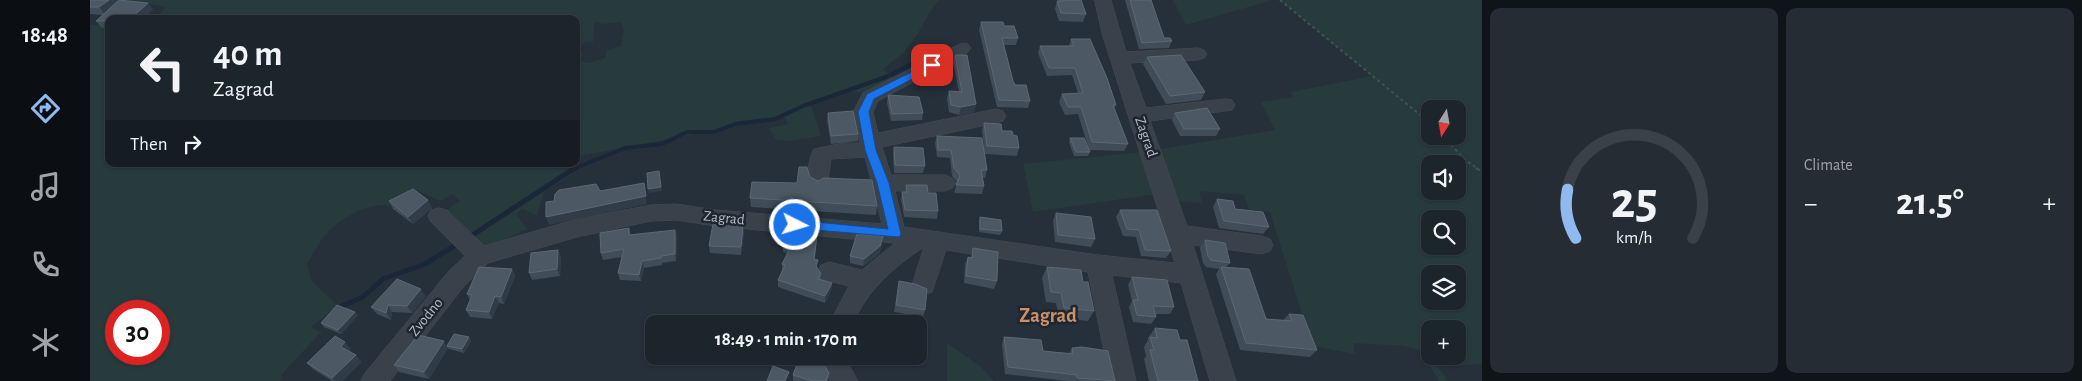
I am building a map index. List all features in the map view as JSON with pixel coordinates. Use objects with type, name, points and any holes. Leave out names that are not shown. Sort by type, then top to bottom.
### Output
[{"type":"street","name":"Zagrad","points":[[1103,0],[1119,58],[1178,234],[1223,381]]},
{"type":"street","points":[[895,234],[883,183],[870,146],[863,112],[870,97],[962,48]]},
{"type":"street","points":[[1119,58],[1198,54]]},
{"type":"street","points":[[1138,116],[1225,105]]},
{"type":"street","points":[[818,180],[821,154],[870,146],[996,116]]},
{"type":"street","points":[[883,183],[945,183]]},
{"type":"street","name":"Zagrad","points":[[555,236],[577,228],[633,217],[676,212],[716,218],[895,234],[1098,264],[1190,274]]},
{"type":"street","points":[[439,216],[468,246]]},
{"type":"street","points":[[1178,234],[1262,245]]},
{"type":"street","name":"Zvodno","points":[[374,381],[457,278],[468,246],[555,236]]},
{"type":"street","points":[[844,315],[878,267],[929,239]]},
{"type":"street","points":[[924,285],[929,239]]},
{"type":"street","points":[[1098,264],[1123,381]]},
{"type":"street","points":[[829,272],[867,281]]},
{"type":"street","points":[[836,365],[845,380]]},
{"type":"path","points":[[1280,0],[1421,116]]},
{"type":"path","points":[[1451,145],[1464,159],[1482,172]]},
{"type":"shaded area","points":[[127,0],[939,0],[909,46],[883,69],[894,78],[869,93],[850,91],[815,100],[811,105],[821,136],[789,141],[776,140],[769,128],[788,124],[785,117],[580,156],[580,61],[588,63],[605,58],[607,50],[621,46],[624,30],[621,22],[604,24],[595,22],[593,42],[585,42],[580,49],[580,15],[158,15],[166,7]]},
{"type":"shaded area","points":[[1173,0],[1273,0],[1186,25]]},
{"type":"shaded area","points":[[1280,0],[1482,0],[1482,364],[1438,367],[1448,381],[1439,381],[1429,365],[1466,365],[1466,320],[1421,320],[1421,352],[1404,346],[1354,343],[1355,354],[1312,346],[1270,212],[1249,209],[1244,195],[1199,191],[1202,203],[1172,201],[1155,150],[1275,130],[1261,102],[1293,97],[1291,92],[1372,76]]},
{"type":"shaded area","points":[[90,25],[105,25],[105,167],[575,167],[571,175],[544,192],[537,215],[522,209],[516,214],[527,229],[488,247],[483,248],[447,215],[448,209],[460,201],[452,194],[441,201],[415,190],[389,206],[382,205],[366,208],[334,226],[320,242],[307,264],[311,280],[338,306],[311,327],[321,332],[282,374],[280,381],[90,381]]},
{"type":"shaded area","points":[[1142,152],[1157,194],[1033,212],[1023,164]]},
{"type":"shaded area","points":[[947,343],[981,367],[994,381],[947,381]]},
{"type":"building","points":[[90,0],[109,0],[99,7],[90,7]]},
{"type":"building","points":[[119,0],[148,3],[134,15],[105,15],[105,21],[96,21]]},
{"type":"building","points":[[1081,0],[1086,14],[1061,13],[1057,1]]},
{"type":"building","points":[[1130,0],[1151,0],[1164,38],[1170,38],[1172,41],[1142,43]]},
{"type":"building","points":[[981,22],[1003,22],[1004,26],[1014,26],[1018,38],[1002,38],[1013,81],[1015,85],[1026,85],[1030,101],[999,100]]},
{"type":"building","points":[[1071,39],[1090,39],[1107,78],[1116,105],[1113,105],[1128,144],[1092,142],[1081,107],[1068,107],[1062,94],[1083,93],[1075,68],[1049,68],[1040,46],[1074,46]]},
{"type":"building","points":[[955,55],[967,55],[976,104],[961,107],[951,105],[949,91],[962,92]]},
{"type":"building","points":[[1181,55],[1205,92],[1170,96],[1147,57]]},
{"type":"building","points":[[888,95],[919,97],[923,113],[892,114]]},
{"type":"building","points":[[1207,108],[1220,129],[1184,129],[1175,113]]},
{"type":"building","points":[[853,111],[858,134],[831,136],[828,113]]},
{"type":"building","points":[[984,123],[1001,124],[1002,131],[1012,131],[1013,135],[1017,136],[1019,148],[987,146]]},
{"type":"building","points":[[937,136],[982,138],[987,170],[981,170],[984,186],[956,185],[960,175],[954,168],[951,150],[938,150]]},
{"type":"building","points":[[1070,138],[1084,138],[1090,152],[1076,152]]},
{"type":"building","points":[[894,147],[923,148],[925,166],[895,165]]},
{"type":"building","points":[[799,167],[807,167],[810,177],[818,181],[824,178],[872,180],[877,206],[750,198],[752,182],[797,183]]},
{"type":"building","points":[[659,171],[661,187],[648,189],[647,173]]},
{"type":"building","points":[[644,183],[646,196],[546,217],[546,202],[554,201],[555,194],[559,190],[596,184],[600,191]]},
{"type":"building","points":[[906,185],[927,185],[928,193],[936,193],[938,211],[905,210],[902,192],[907,192]]},
{"type":"building","points":[[413,189],[428,200],[408,217],[389,201]]},
{"type":"building","points":[[1217,199],[1233,201],[1235,209],[1263,212],[1269,227],[1224,221]]},
{"type":"building","points":[[1120,210],[1157,210],[1171,251],[1145,250],[1139,230],[1127,229]]},
{"type":"building","points":[[1056,213],[1091,217],[1095,239],[1058,235]]},
{"type":"building","points":[[980,217],[1001,220],[1002,231],[980,229]]},
{"type":"building","points":[[713,224],[743,225],[741,247],[709,246]]},
{"type":"building","points":[[786,227],[814,230],[813,235],[817,236],[814,259],[818,260],[816,266],[821,274],[818,279],[832,283],[825,296],[778,280],[785,265],[782,264],[791,246],[783,245]]},
{"type":"building","points":[[629,228],[629,235],[675,230],[675,254],[642,261],[639,275],[618,273],[624,249],[601,253],[600,233]]},
{"type":"building","points":[[857,234],[883,236],[880,246],[864,259],[850,256]]},
{"type":"building","points":[[1205,240],[1225,243],[1230,263],[1211,260],[1208,256]]},
{"type":"building","points":[[973,248],[998,252],[997,281],[966,276],[968,257],[972,258]]},
{"type":"building","points":[[558,250],[557,269],[529,273],[531,253]]},
{"type":"building","points":[[479,267],[512,269],[501,297],[495,296],[489,312],[466,310],[472,295],[467,294]]},
{"type":"building","points":[[1047,267],[1081,270],[1083,282],[1088,282],[1094,311],[1064,308],[1061,293],[1051,292]]},
{"type":"building","points":[[1221,267],[1249,269],[1266,319],[1292,321],[1289,314],[1303,315],[1317,350],[1246,343]]},
{"type":"building","points":[[1132,277],[1167,280],[1174,307],[1153,306],[1156,317],[1137,315],[1133,300],[1138,300]]},
{"type":"building","points":[[397,279],[421,289],[407,306],[388,305],[386,313],[371,307]]},
{"type":"building","points":[[899,281],[915,284],[927,289],[925,310],[896,305]]},
{"type":"building","points":[[337,305],[355,312],[338,330],[321,323]]},
{"type":"building","points":[[1155,328],[1177,330],[1180,340],[1187,340],[1198,381],[1158,381],[1150,350],[1154,350],[1150,337],[1157,338]]},
{"type":"building","points":[[454,334],[469,337],[462,349],[447,346]]},
{"type":"building","points":[[418,335],[444,341],[424,372],[394,365]]},
{"type":"building","points":[[335,336],[345,342],[341,347],[356,355],[332,378],[307,363]]},
{"type":"building","points":[[1004,337],[1041,340],[1043,351],[1073,354],[1072,348],[1082,347],[1108,351],[1115,381],[1077,378],[1077,375],[1008,367]]},
{"type":"building","points":[[797,365],[824,365],[829,373],[826,381],[813,381],[793,375]]},
{"type":"building","points":[[773,366],[789,372],[785,381],[767,381]]},
{"type":"waterway","points":[[580,166],[625,148],[662,144],[687,132],[714,132],[735,124],[775,119],[803,106],[886,77],[946,47]]},
{"type":"waterway","points":[[574,169],[578,167]]},
{"type":"waterway","points":[[468,238],[574,169]]},
{"type":"waterway","points":[[337,308],[363,297],[383,279],[425,264],[459,243]]},
{"type":"district","name":"Zagrad","points":[[1048,316]]},
{"type":"route","points":[[795,225],[895,234],[883,183],[871,150],[863,112],[870,97],[932,65]]}]
